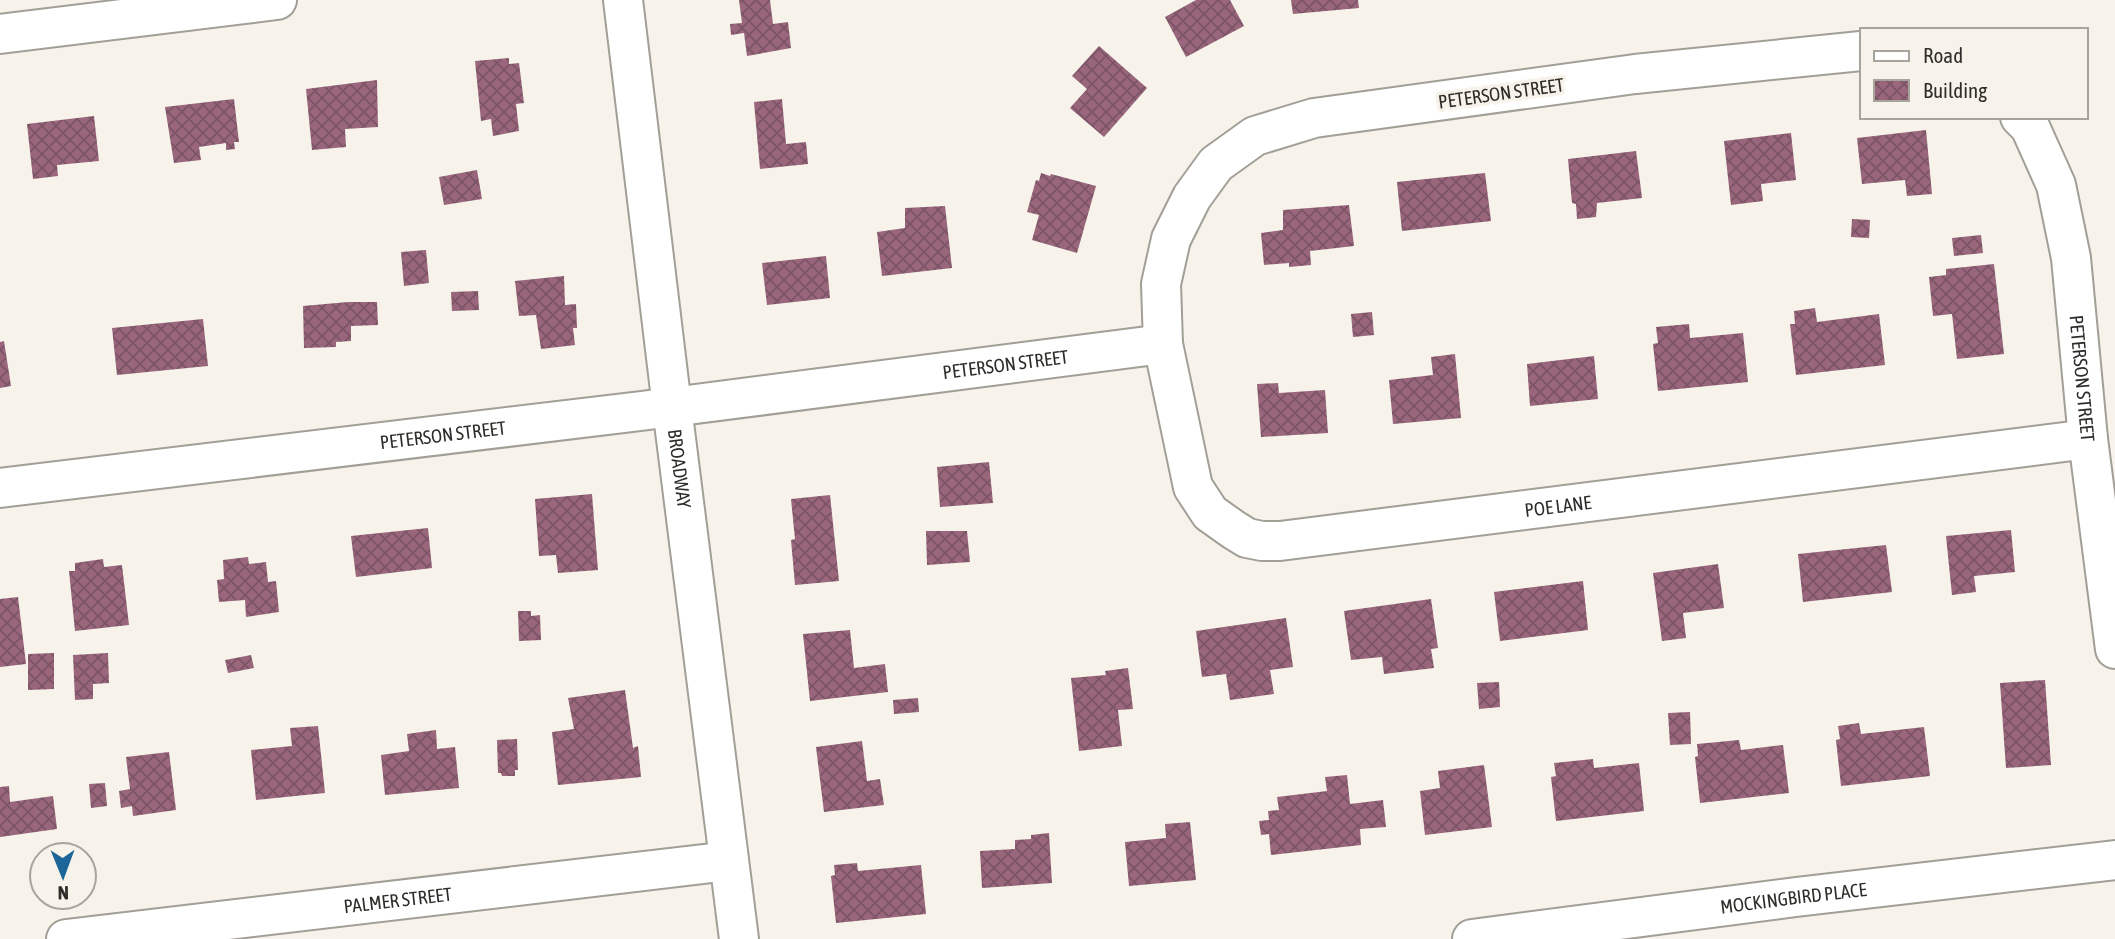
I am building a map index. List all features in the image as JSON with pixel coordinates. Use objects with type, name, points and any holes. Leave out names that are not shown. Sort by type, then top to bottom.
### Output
[{"type":"street","points":[[0,34],[277,0]]},
{"type":"street","name":"BROADWAY","points":[[623,0],[739,939]]},
{"type":"street","name":"PETERSON STREET","points":[[0,488],[672,407],[1163,344],[1161,284],[1171,239],[1192,197],[1216,164],[1255,136],[1327,117],[1635,74],[1860,51]]},
{"type":"street","name":"PETERSON STREET","points":[[2022,119],[2030,127],[2056,186],[2070,258],[2088,439],[2115,649]]},
{"type":"street","name":"POE LANE","points":[[1163,344],[1193,486],[1216,518],[1247,538],[1262,541],[1295,540],[2088,439]]},
{"type":"street","name":"MOCKINGBIRD PLACE","points":[[1472,939],[1796,897],[2115,860]]},
{"type":"street","name":"PALMER STREET","points":[[66,939],[729,861]]},
{"type":"building","points":[[739,0],[770,0],[773,24],[788,22],[791,48],[747,56],[744,33],[731,35],[730,24],[742,23]]},
{"type":"building","points":[[1196,0],[1230,0],[1244,26],[1186,57],[1165,17]]},
{"type":"building","points":[[1291,0],[1358,0],[1359,8],[1293,14]]},
{"type":"building","points":[[1099,46],[1147,88],[1104,137],[1070,108],[1087,89],[1072,76]]},
{"type":"building","points":[[509,58],[509,64],[519,63],[524,103],[516,104],[519,131],[493,136],[491,119],[481,121],[475,61]]},
{"type":"building","points":[[377,80],[378,127],[345,129],[346,147],[312,150],[306,89]]},
{"type":"building","points":[[234,99],[239,142],[234,142],[235,149],[226,150],[226,143],[199,147],[201,160],[174,163],[165,107]]},
{"type":"building","points":[[782,99],[786,144],[806,142],[808,164],[760,169],[754,102]]},
{"type":"building","points":[[94,116],[99,161],[57,165],[58,176],[33,179],[27,124]]},
{"type":"building","points":[[1926,130],[1932,194],[1907,196],[1905,180],[1862,184],[1857,138]]},
{"type":"building","points":[[1791,133],[1796,180],[1761,184],[1763,201],[1731,205],[1724,141]]},
{"type":"building","points":[[1636,151],[1642,198],[1597,203],[1596,217],[1577,219],[1576,204],[1572,203],[1568,159]]},
{"type":"building","points":[[477,170],[482,199],[444,205],[439,177]]},
{"type":"building","points":[[1041,173],[1096,186],[1077,253],[1032,240],[1039,215],[1027,212],[1036,180],[1039,181]]},
{"type":"building","points":[[1485,173],[1491,221],[1402,231],[1397,182]]},
{"type":"building","points":[[1349,205],[1354,246],[1310,251],[1311,265],[1264,265],[1261,233],[1283,230],[1283,210]]},
{"type":"building","points":[[945,206],[952,268],[882,276],[877,232],[905,228],[905,208]]},
{"type":"building","points":[[1852,219],[1870,220],[1869,238],[1851,237]]},
{"type":"building","points":[[1981,235],[1983,253],[1954,256],[1952,238]]},
{"type":"building","points":[[426,250],[429,283],[404,286],[401,252]]},
{"type":"building","points":[[826,256],[830,298],[767,305],[762,263]]},
{"type":"building","points":[[1994,264],[2004,354],[1957,359],[1952,314],[1933,316],[1929,277],[1946,275],[1946,269]]},
{"type":"building","points":[[564,276],[565,305],[576,304],[577,328],[573,328],[575,345],[541,349],[536,315],[519,316],[515,281]]},
{"type":"building","points":[[478,291],[479,310],[452,311],[451,292]]},
{"type":"building","points":[[377,302],[378,325],[351,326],[351,341],[336,342],[336,347],[304,348],[303,306]]},
{"type":"building","points":[[1815,308],[1817,322],[1879,314],[1885,365],[1796,375],[1790,324],[1795,324],[1794,311]]},
{"type":"building","points":[[1372,312],[1374,335],[1353,337],[1351,314]]},
{"type":"building","points":[[203,319],[208,366],[117,375],[112,328]]},
{"type":"building","points":[[1689,324],[1690,338],[1743,333],[1748,382],[1658,391],[1653,344],[1658,343],[1656,327]]},
{"type":"building","points":[[4,341],[11,386],[0,388],[0,342]]},
{"type":"building","points":[[1455,354],[1461,418],[1393,424],[1389,380],[1433,375],[1431,357]]},
{"type":"building","points":[[1594,356],[1598,399],[1530,406],[1527,364]]},
{"type":"building","points":[[1278,383],[1279,393],[1325,390],[1328,433],[1261,437],[1257,384]]},
{"type":"building","points":[[989,462],[993,503],[940,507],[937,467]]},
{"type":"building","points":[[592,494],[598,570],[558,573],[556,555],[539,556],[535,499]]},
{"type":"building","points":[[830,495],[839,581],[795,585],[791,540],[795,539],[791,499]]},
{"type":"building","points":[[428,528],[432,568],[356,577],[351,536]]},
{"type":"building","points":[[2011,530],[2015,572],[1974,576],[1976,592],[1952,595],[1946,536]]},
{"type":"building","points":[[926,531],[967,531],[970,562],[927,565]]},
{"type":"building","points":[[1886,545],[1892,592],[1803,602],[1798,554]]},
{"type":"building","points":[[248,557],[249,564],[266,562],[268,582],[276,581],[279,612],[246,617],[245,600],[219,602],[217,580],[224,579],[223,560]]},
{"type":"building","points":[[103,559],[104,567],[122,565],[129,625],[75,631],[69,571],[75,571],[75,563]]},
{"type":"building","points":[[1718,564],[1724,608],[1683,613],[1686,638],[1662,641],[1653,573]]},
{"type":"building","points":[[1583,581],[1588,630],[1500,641],[1494,592]]},
{"type":"building","points":[[18,597],[26,664],[0,667],[0,599]]},
{"type":"building","points":[[1431,599],[1438,648],[1431,649],[1434,668],[1384,674],[1382,657],[1351,660],[1344,611]]},
{"type":"building","points":[[518,611],[531,611],[531,616],[540,615],[541,640],[519,641]]},
{"type":"building","points":[[1286,618],[1293,667],[1270,670],[1274,694],[1230,700],[1226,674],[1202,677],[1196,631]]},
{"type":"building","points":[[850,630],[854,668],[885,664],[888,692],[810,701],[803,634]]},
{"type":"building","points":[[54,653],[54,689],[28,690],[28,654]]},
{"type":"building","points":[[108,653],[109,683],[93,684],[93,699],[75,700],[73,655]]},
{"type":"building","points":[[251,655],[254,668],[228,673],[225,660]]},
{"type":"building","points":[[1128,668],[1133,709],[1118,710],[1122,746],[1079,751],[1071,678],[1106,675],[1105,671]]},
{"type":"building","points":[[2045,680],[2051,765],[2006,768],[2000,683]]},
{"type":"building","points":[[1499,682],[1500,707],[1479,709],[1477,683]]},
{"type":"building","points":[[625,690],[633,748],[638,746],[641,777],[558,785],[552,732],[574,729],[568,698]]},
{"type":"building","points":[[918,698],[919,712],[894,714],[893,700]]},
{"type":"building","points":[[1690,712],[1691,744],[1670,745],[1668,713]]},
{"type":"building","points":[[1859,723],[1861,734],[1924,727],[1930,776],[1841,786],[1836,740],[1840,739],[1838,726]]},
{"type":"building","points":[[318,726],[325,793],[256,800],[251,750],[292,746],[290,728]]},
{"type":"building","points":[[436,730],[437,749],[455,747],[459,788],[385,795],[381,755],[409,751],[407,734]]},
{"type":"building","points":[[517,739],[518,770],[515,770],[515,776],[502,776],[498,773],[497,740]]},
{"type":"building","points":[[1739,740],[1741,750],[1783,745],[1789,793],[1700,803],[1695,757],[1698,756],[1697,744]]},
{"type":"building","points":[[862,741],[867,781],[880,779],[884,805],[824,812],[816,747]]},
{"type":"building","points":[[169,752],[176,810],[133,816],[132,806],[121,808],[119,791],[130,789],[126,757]]},
{"type":"building","points":[[1593,759],[1594,768],[1639,763],[1644,811],[1556,821],[1551,777],[1556,776],[1554,763]]},
{"type":"building","points":[[1484,765],[1492,827],[1425,835],[1420,791],[1440,788],[1438,771]]},
{"type":"building","points":[[1347,775],[1350,804],[1383,800],[1386,827],[1360,829],[1361,845],[1271,855],[1269,834],[1261,835],[1259,821],[1269,820],[1268,811],[1279,810],[1277,797],[1327,791],[1325,777]]},
{"type":"building","points":[[105,783],[107,806],[91,808],[89,784]]},
{"type":"building","points":[[9,786],[10,802],[53,796],[57,829],[0,837],[0,787]]},
{"type":"building","points":[[1190,822],[1196,880],[1129,886],[1125,842],[1166,838],[1165,824]]},
{"type":"building","points":[[1049,833],[1052,883],[982,888],[980,851],[1015,849],[1015,840],[1031,839],[1031,835]]},
{"type":"building","points":[[857,863],[858,871],[921,865],[926,914],[836,923],[831,876],[835,875],[834,865]]}]
